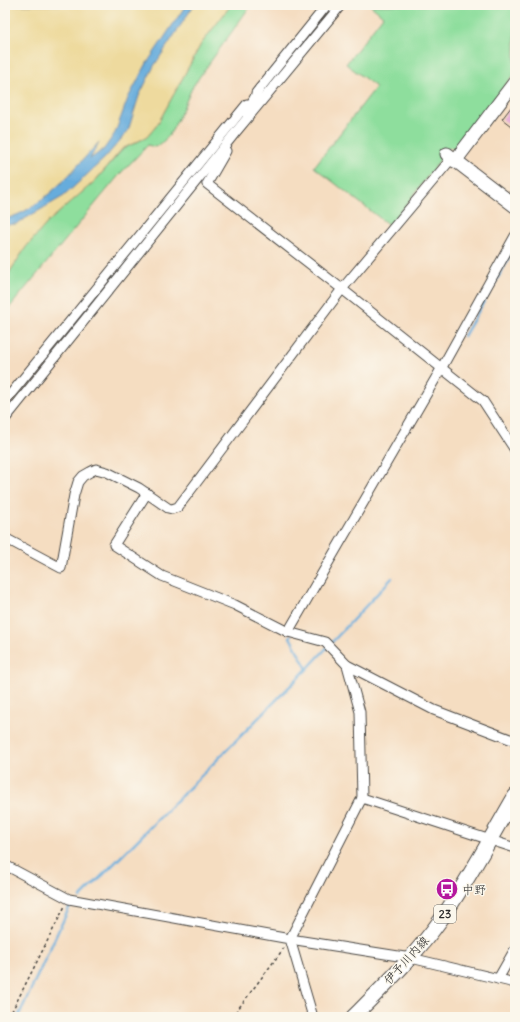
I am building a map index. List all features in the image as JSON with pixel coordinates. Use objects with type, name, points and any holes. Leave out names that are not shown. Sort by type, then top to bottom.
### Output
[{"type":"main road","name":"伊予川内線","points":[[353,1017],[411,958],[442,919],[474,870],[515,796]]},
{"type":"street","points":[[5,401],[327,5]]},
{"type":"street","points":[[5,419],[235,133],[341,5]]},
{"type":"street","points":[[5,538],[62,568],[74,495],[78,482],[83,476],[96,470],[107,472],[147,493],[168,508],[172,509],[178,507],[342,289],[515,82]]},
{"type":"street","points":[[260,88],[207,184],[342,289],[483,402],[515,450]]},
{"type":"street","points":[[451,158],[515,206]]},
{"type":"street","points":[[288,632],[441,368],[515,236]]},
{"type":"street","points":[[147,493],[114,545],[162,576],[235,605],[288,632],[325,642],[348,665],[434,710],[515,741]]},
{"type":"street","points":[[313,1017],[290,939],[362,798],[360,712],[348,665]]},
{"type":"street","points":[[362,798],[515,848]]},
{"type":"street","points":[[5,865],[69,898],[290,939],[411,958],[515,983]]},
{"type":"street","points":[[498,979],[515,949]]},
{"type":"path","points":[[9,1017],[69,898]]},
{"type":"path","points":[[232,1017],[290,939]]},
{"type":"green space","points":[[231,5],[251,5],[193,86],[169,136],[158,146],[154,147],[148,145],[120,174],[5,313],[5,279],[26,247],[49,221],[95,181],[123,149],[147,137],[157,125],[201,44]]},
{"type":"green space","points":[[370,5],[515,5],[515,73],[455,150],[450,147],[390,226],[314,167],[376,87],[346,64],[383,16]]},
{"type":"sand","points":[[5,5],[231,5],[201,44],[157,125],[147,137],[122,149],[95,181],[49,221],[26,247],[5,279]]},
{"type":"water","points":[[186,5],[194,5],[154,66],[139,96],[128,131],[105,158],[64,196],[16,224],[5,225],[5,219],[19,214],[45,198],[99,142],[90,159],[104,149],[115,133],[128,98],[147,63]]},
{"type":"building","points":[[515,102],[515,129],[502,119]]},
{"type":"waterway","points":[[464,336],[515,248]]},
{"type":"waterway","points":[[307,669],[392,578]]},
{"type":"waterway","points":[[80,898],[307,669],[290,637],[291,635]]},
{"type":"waterway","points":[[18,1017],[70,906],[75,902]]},
{"type":"place","name":"中野","points":[[447,889]]}]
